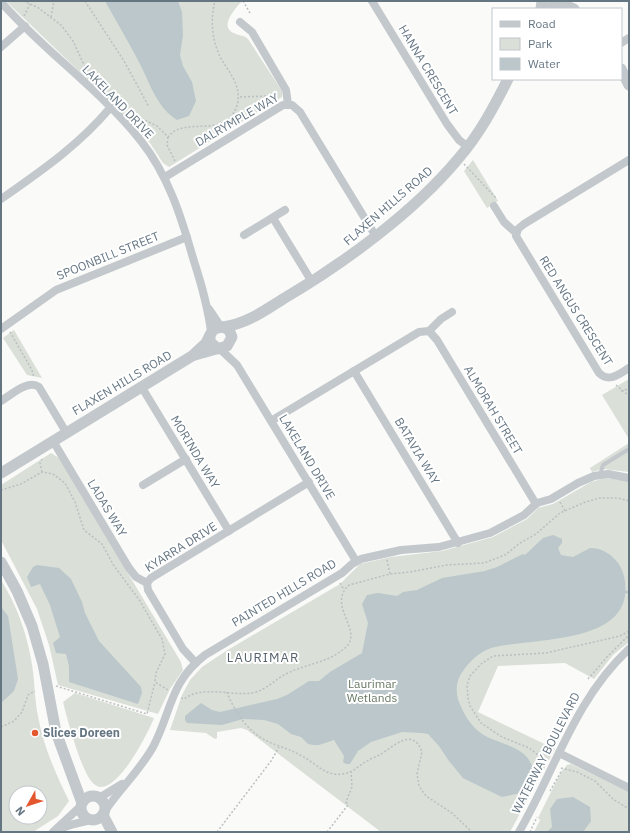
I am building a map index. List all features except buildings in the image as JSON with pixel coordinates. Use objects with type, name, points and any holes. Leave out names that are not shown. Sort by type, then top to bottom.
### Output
[{"type":"street","name":"HANNA CRESCENT","points":[[372,1],[450,130],[468,147]]},
{"type":"street","name":"LAKELAND DRIVE","points":[[1,2],[110,108],[140,140],[165,177],[175,201],[208,309],[216,330]]},
{"type":"street","points":[[554,3],[571,8]]},
{"type":"street","points":[[240,22],[252,32],[286,90],[288,104]]},
{"type":"street","points":[[1,47],[22,23]]},
{"type":"street","points":[[622,71],[629,85]]},
{"type":"street","name":"FLAXEN HILLS ROAD","points":[[192,356],[206,343],[216,330],[233,326],[250,319],[312,282],[349,256],[432,187],[459,159],[468,147],[486,120],[507,80]]},
{"type":"street","name":"DALRYMPLE WAY","points":[[165,177],[278,108],[288,104],[296,107],[300,112],[375,235]]},
{"type":"street","points":[[1,199],[64,155],[86,135],[110,108]]},
{"type":"street","points":[[516,233],[524,224],[629,160]]},
{"type":"street","name":"RED ANGUS CRESCENT","points":[[497,205],[504,222],[516,233],[520,244],[601,376],[611,378],[629,368]]},
{"type":"street","points":[[244,235],[284,210]]},
{"type":"street","points":[[273,218],[312,282]]},
{"type":"street","name":"SPOONBILL STREET","points":[[3,327],[56,290],[187,237]]},
{"type":"street","points":[[271,421],[419,332],[428,331],[441,319],[452,312]]},
{"type":"street","name":"FLAXEN HILLS ROAD","points":[[1,473],[55,445],[66,432],[192,356],[225,345],[250,319]]},
{"type":"street","points":[[216,330],[231,333],[225,345],[212,345],[216,330]]},
{"type":"street","name":"ALMORAH STREET","points":[[428,331],[437,340],[536,504]]},
{"type":"street","name":"LAKELAND DRIVE","points":[[225,345],[356,561]]},
{"type":"street","name":"BATAVIA WAY","points":[[354,371],[458,543]]},
{"type":"street","points":[[1,402],[31,384],[36,384]]},
{"type":"street","name":"FLAXEN HILLS ROAD","points":[[36,384],[66,432]]},
{"type":"street","name":"MORINDA WAY","points":[[141,386],[229,531]]},
{"type":"street","name":"LADAS WAY","points":[[55,445],[129,568],[136,576],[147,583]]},
{"type":"street","points":[[143,485],[186,459]]},
{"type":"street","name":"PAINTED HILLS ROAD","points":[[98,817],[141,765],[153,747],[173,694],[185,674],[196,662],[213,650],[342,573],[356,561],[386,553],[458,543],[500,528],[524,515],[536,504],[551,499],[584,480],[599,475],[618,475],[629,478]]},
{"type":"street","name":"KYARRA DRIVE","points":[[196,662],[183,649],[148,590],[147,583],[150,578],[309,482]]},
{"type":"street","points":[[1,562],[17,591],[32,626],[43,664],[51,713],[81,804],[82,814],[98,817],[112,832]]},
{"type":"street","name":"WATERWAY BOULEVARD","points":[[519,832],[558,753],[594,688],[629,649]]},
{"type":"street","points":[[558,753],[629,788]]},
{"type":"street","points":[[67,762],[86,790],[104,803],[98,817],[104,832]]},
{"type":"street","name":"PAINTED HILLS ROAD","points":[[97,797],[126,782]]},
{"type":"street","points":[[54,831],[87,797],[97,797]]},
{"type":"street","points":[[54,831],[98,817]]},
{"type":"lane","points":[[599,475],[603,465],[629,449]]},
{"type":"path","points":[[23,1],[51,17],[67,32],[85,67],[126,110],[157,126],[168,137]]},
{"type":"path","points":[[51,17],[54,1]]},
{"type":"path","points":[[85,1],[124,61],[149,107]]},
{"type":"path","points":[[180,168],[167,145],[170,134],[178,130],[215,125],[227,121],[232,116],[239,97],[237,85],[218,55],[214,43],[212,19],[215,1]]},
{"type":"path","points":[[243,1],[250,12]]},
{"type":"path","points":[[22,23],[30,4]]},
{"type":"path","points":[[239,97],[266,96],[272,99],[278,108]]},
{"type":"path","points":[[459,159],[476,176],[497,205]]},
{"type":"path","points":[[3,327],[32,370],[36,384]]},
{"type":"path","points":[[611,378],[621,391],[629,396]]},
{"type":"path","points":[[621,391],[629,389]]},
{"type":"path","points":[[42,472],[40,463],[55,445]]},
{"type":"path","points":[[1,490],[21,484],[42,472],[53,474],[62,480],[70,489],[84,530],[102,544],[114,566],[140,602],[149,620],[162,639],[165,654],[156,673],[147,714],[56,686]]},
{"type":"path","points":[[155,682],[173,694],[184,699],[201,692],[246,693],[261,690],[286,674],[332,657],[348,646],[351,631],[341,603],[344,590],[349,585],[390,574],[447,565],[484,563],[505,555],[520,543],[536,534],[560,513],[583,503],[599,498],[618,498],[629,500]]},
{"type":"path","points":[[386,553],[390,574]]},
{"type":"path","points":[[629,631],[620,636],[546,653],[493,656],[481,664],[470,676],[467,685],[470,706],[481,723],[502,737],[529,748],[553,765],[562,769],[577,772],[595,781],[613,799],[629,809]]},
{"type":"path","points":[[588,679],[629,635]]},
{"type":"path","points":[[1,727],[19,716],[24,708],[28,695],[36,691]]},
{"type":"path","points":[[227,692],[250,730],[279,747],[301,755],[317,767],[330,773],[343,774],[351,772],[398,741],[412,741],[418,745],[422,752],[417,780],[423,792],[431,800],[452,813],[472,832]]},
{"type":"path","points":[[217,832],[271,761],[279,747]]},
{"type":"path","points":[[559,774],[562,769]]},
{"type":"path","points":[[327,832],[348,805],[346,802],[352,787],[351,772]]},
{"type":"path","points":[[530,832],[538,814]]},
{"type":"green space","points":[[6,1],[242,1],[229,18],[228,27],[236,34],[244,36],[248,39],[282,91],[282,97],[169,167],[163,163],[150,143],[117,108]]},
{"type":"green space","points":[[473,160],[498,201],[487,208],[464,171]]},
{"type":"green space","points":[[14,330],[42,378],[27,375],[3,338]]},
{"type":"green space","points":[[629,379],[629,439],[602,395]]},
{"type":"green space","points":[[629,443],[629,472],[603,469],[592,472],[590,468]]},
{"type":"green space","points":[[51,453],[59,458],[181,662],[183,670],[170,689],[158,714],[58,685],[49,645],[37,609],[1,540],[1,485]]},
{"type":"green space","name":"Laurimar Wetlands","points":[[605,478],[629,481],[629,642],[613,655],[594,679],[565,663],[498,666],[478,712],[555,749],[510,832],[381,832],[247,730],[241,728],[217,732],[217,738],[215,739],[206,733],[170,730],[182,695],[190,680],[202,667],[226,651],[340,584],[360,564],[391,557],[442,551],[493,537],[527,519],[538,508],[553,504],[591,482]]},
{"type":"green space","points":[[1,580],[16,608],[23,628],[32,666],[40,727],[55,770],[69,801],[58,816],[48,822],[48,785],[8,785],[8,825],[44,825],[33,832],[1,832]]},
{"type":"green space","points":[[75,693],[154,718],[130,763],[111,783],[102,787],[94,784],[89,779],[80,758],[68,720],[63,702]]},
{"type":"green space","points":[[571,764],[629,792],[629,832],[534,832],[540,820],[538,818],[561,772],[567,765]]},
{"type":"water","points":[[105,1],[178,1],[182,12],[183,35],[180,55],[183,66],[192,82],[196,101],[189,116],[177,120],[164,109]]},
{"type":"water","points":[[553,535],[562,539],[562,543],[558,548],[561,555],[573,557],[590,548],[594,548],[606,552],[618,563],[624,575],[625,583],[625,595],[619,611],[607,623],[589,631],[548,640],[491,648],[475,657],[461,674],[457,686],[458,698],[461,707],[468,720],[474,727],[489,738],[520,751],[531,763],[534,779],[529,791],[502,797],[463,778],[428,734],[402,732],[371,742],[358,751],[350,764],[346,764],[343,762],[344,756],[334,740],[319,745],[308,744],[301,737],[291,734],[278,724],[264,720],[243,719],[222,725],[187,723],[185,720],[185,716],[201,703],[212,710],[220,712],[277,699],[287,695],[309,681],[319,681],[330,672],[362,653],[368,623],[362,604],[367,595],[378,593],[397,596],[403,592],[417,590],[442,578],[485,571],[497,567],[523,554],[525,555],[543,538]]},
{"type":"water","points":[[37,565],[59,568],[71,579],[82,602],[85,613],[99,641],[141,687],[142,693],[138,704],[69,682],[69,666],[66,654],[56,653],[53,643],[60,637],[50,605],[40,584],[31,587],[27,577],[33,567]]},
{"type":"water","points":[[1,607],[8,616],[18,679],[14,691],[1,703]]},
{"type":"water","points":[[573,797],[590,807],[591,821],[583,832],[547,832],[552,827],[550,809],[557,799]]},
{"type":"place","name":"Slices Doreen","points":[[35,733]]},
{"type":"district","name":"LAURIMAR","points":[[263,657]]}]
